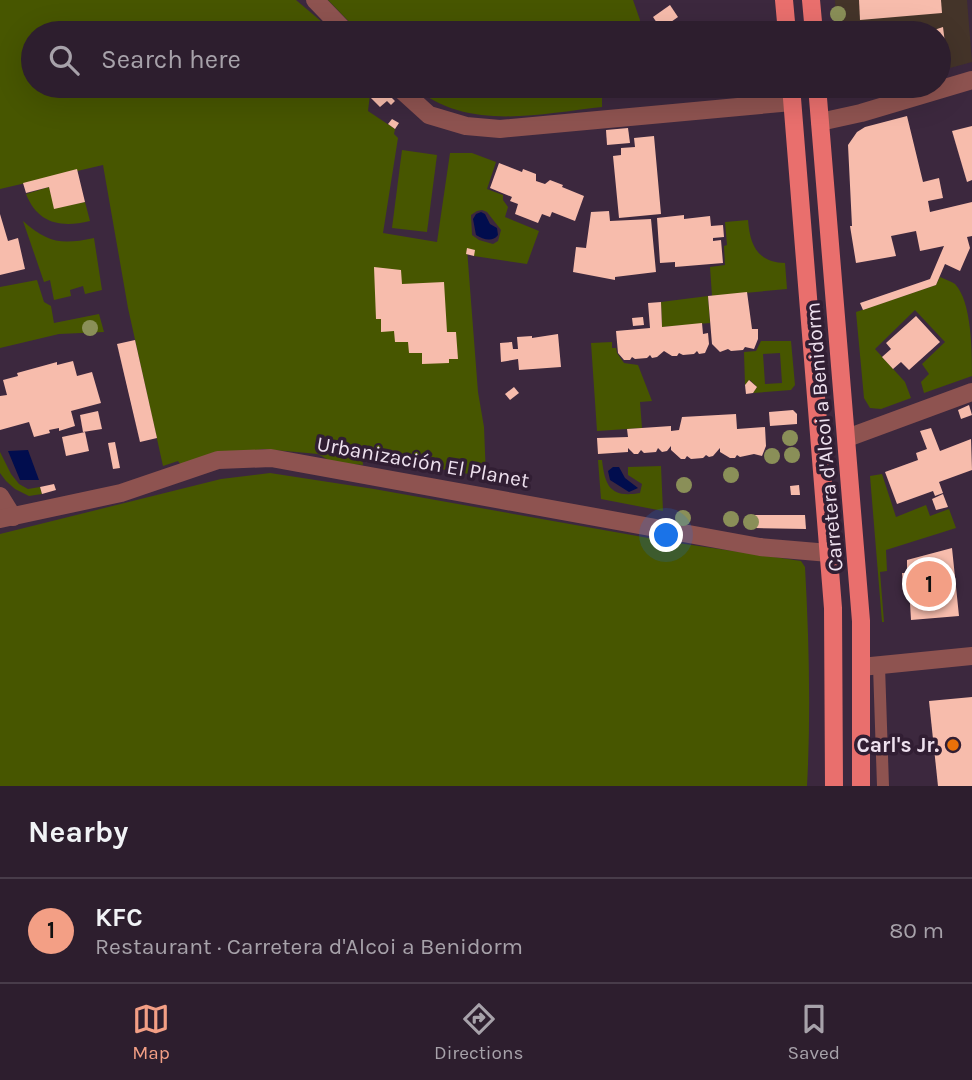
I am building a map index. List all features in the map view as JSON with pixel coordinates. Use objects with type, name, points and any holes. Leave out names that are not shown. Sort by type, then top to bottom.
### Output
[{"type":"main road","points":[[784,0],[786,21]]},
{"type":"main road","points":[[811,0],[813,21]]},
{"type":"main road","name":"Carretera d'Alcoi a Benidorm","points":[[792,98],[829,554],[833,632],[834,786]]},
{"type":"main road","name":"Carretera d'Alcoi a Benidorm","points":[[818,98],[861,621],[870,667],[861,786]]},
{"type":"street","points":[[315,0],[335,21]]},
{"type":"street","points":[[951,86],[972,80]]},
{"type":"street","points":[[410,98],[429,115],[466,127],[500,129],[759,98]]},
{"type":"street","points":[[820,122],[911,98]]},
{"type":"street","points":[[848,438],[972,392]]},
{"type":"street","name":"Urbanización El Planet","points":[[0,496],[6,518],[121,493],[218,460],[271,458],[761,547],[829,554]]},
{"type":"street","points":[[870,667],[972,656]]},
{"type":"lane","points":[[870,667],[883,786]]},
{"type":"shaded area","points":[[835,0],[967,0],[972,62],[951,68],[951,21],[836,21]]},
{"type":"shaded area","points":[[481,212],[490,224],[497,228],[498,235],[493,239],[476,235],[473,219]]},
{"type":"shaded area","points":[[28,450],[39,480],[20,480],[8,451]]},
{"type":"shaded area","points":[[619,467],[625,478],[638,488],[629,492],[610,480],[608,471]]},
{"type":"green space","points":[[0,0],[296,0],[321,21],[21,21],[21,98],[370,98],[368,111],[395,129],[394,134],[398,138],[383,233],[437,242],[450,153],[472,153],[496,162],[487,189],[503,195],[508,207],[505,217],[539,231],[527,264],[474,256],[474,250],[467,249],[478,392],[484,427],[486,477],[362,455],[363,465],[332,462],[318,454],[263,449],[181,465],[178,461],[163,466],[128,308],[103,165],[0,189]],"holes":[[[482,210],[487,212],[501,230],[498,241],[493,244],[479,240],[472,235],[471,215]]]},
{"type":"green space","points":[[328,0],[633,0],[640,20],[640,21],[348,21]]},
{"type":"green space","points":[[431,98],[602,98],[602,107],[528,116],[479,115],[456,110]]},
{"type":"green space","points":[[402,150],[437,155],[427,232],[392,228]]},
{"type":"green space","points":[[49,187],[55,208],[85,202],[90,221],[69,224],[44,218],[26,194]]},
{"type":"green space","points":[[748,220],[753,244],[762,256],[785,263],[787,289],[712,296],[710,267],[725,265],[725,222]]},
{"type":"green space","points":[[23,221],[40,234],[55,240],[94,238],[102,290],[85,294],[83,286],[70,290],[71,296],[54,300],[50,280],[44,282]]},
{"type":"green space","points":[[940,277],[955,284],[965,303],[970,328],[972,376],[924,393],[921,382],[929,374],[922,364],[945,342],[915,310],[875,349],[905,382],[911,398],[881,409],[870,408],[864,398],[856,312],[936,285]]},
{"type":"green space","points":[[37,280],[44,302],[51,306],[54,323],[99,314],[104,332],[59,334],[0,348],[0,287]]},
{"type":"green space","points":[[708,296],[710,323],[662,327],[661,302]]},
{"type":"green space","points":[[761,341],[791,341],[795,385],[791,390],[753,393],[757,387],[750,380],[745,385],[744,352],[756,351]],"holes":[[[780,353],[782,383],[765,384],[763,354]]]},
{"type":"green space","points":[[612,342],[612,348],[616,348],[624,363],[638,365],[652,401],[640,402],[642,428],[597,431],[591,343]]},
{"type":"green space","points":[[0,452],[19,484],[28,489],[40,487],[42,494],[29,496],[6,481],[0,473]]},
{"type":"green space","points":[[598,460],[602,460],[605,477],[611,489],[622,494],[640,493],[642,484],[628,475],[628,467],[661,466],[663,511],[601,499]]},
{"type":"green space","points":[[270,473],[671,542],[801,561],[805,567],[808,649],[807,786],[0,786],[0,534],[221,479]]},
{"type":"green space","points":[[882,474],[896,517],[926,505],[930,516],[949,509],[956,528],[886,550],[887,571],[880,572],[884,622],[870,476]]},
{"type":"building","points":[[859,0],[941,0],[942,13],[860,20]]},
{"type":"building","points":[[670,5],[678,17],[672,21],[656,21],[653,17]]},
{"type":"building","points":[[371,98],[392,98],[395,101],[391,105],[387,101],[380,107]]},
{"type":"building","points":[[907,116],[923,182],[939,178],[943,198],[928,201],[930,212],[972,202],[972,236],[967,237],[970,248],[960,271],[945,264],[936,285],[863,310],[860,303],[930,279],[944,246],[920,251],[916,231],[891,236],[896,256],[856,263],[850,226],[848,145],[857,132],[865,127]]},
{"type":"building","points":[[392,119],[399,123],[395,129],[388,124]]},
{"type":"building","points":[[972,126],[972,180],[967,182],[952,131]]},
{"type":"building","points":[[628,128],[630,143],[607,145],[606,130]]},
{"type":"building","points":[[654,136],[661,214],[619,218],[613,156],[621,155],[621,148],[635,147],[634,138]]},
{"type":"building","points":[[499,163],[536,174],[536,181],[545,184],[550,180],[584,196],[575,221],[552,212],[550,217],[542,214],[538,223],[515,214],[518,204],[510,201],[512,197],[490,188]]},
{"type":"building","points":[[77,169],[85,202],[54,209],[49,187],[26,193],[23,183]]},
{"type":"building","points":[[609,211],[610,221],[651,219],[656,272],[615,277],[615,280],[573,272],[576,247],[586,248],[591,212]]},
{"type":"building","points":[[0,214],[8,241],[18,238],[25,269],[0,275]]},
{"type":"building","points":[[684,215],[684,219],[710,216],[711,226],[723,225],[724,237],[713,238],[713,241],[721,240],[723,263],[675,267],[675,262],[660,263],[657,218]]},
{"type":"building","points":[[467,248],[475,250],[474,256],[466,254]]},
{"type":"building","points":[[374,267],[401,270],[402,284],[444,282],[447,332],[456,332],[458,359],[449,359],[449,363],[422,364],[422,353],[409,353],[408,342],[395,342],[394,331],[381,332],[381,319],[376,319]]},
{"type":"building","points":[[747,292],[752,329],[758,329],[754,349],[745,347],[743,350],[728,349],[720,352],[712,344],[708,296]]},
{"type":"building","points":[[661,302],[662,327],[702,323],[703,334],[708,333],[709,344],[705,353],[699,354],[697,351],[694,354],[679,353],[672,356],[664,351],[657,357],[652,358],[650,355],[647,358],[632,357],[630,360],[624,360],[618,353],[616,331],[650,328],[648,303]]},
{"type":"building","points":[[916,316],[940,342],[909,370],[901,362],[893,369],[882,357],[891,349],[886,343]]},
{"type":"building","points":[[643,317],[644,325],[633,326],[632,318]]},
{"type":"building","points":[[558,334],[561,367],[519,370],[518,359],[501,362],[500,343],[512,342],[513,349],[518,349],[517,337]]},
{"type":"building","points":[[135,340],[157,438],[140,442],[117,344]]},
{"type":"building","points":[[73,361],[77,376],[92,372],[101,403],[71,411],[75,426],[59,431],[59,428],[49,430],[50,433],[34,437],[29,422],[0,430],[0,396],[7,395],[3,380],[18,376],[17,373],[57,362],[57,365]]},
{"type":"building","points":[[749,380],[757,387],[753,393],[746,394],[745,385]]},
{"type":"building","points":[[514,387],[519,393],[510,400],[505,394]]},
{"type":"building","points":[[969,405],[972,415],[961,419],[958,410]]},
{"type":"building","points":[[793,410],[797,414],[797,424],[770,426],[769,412]]},
{"type":"building","points":[[98,411],[102,429],[83,432],[80,415]]},
{"type":"building","points":[[736,414],[737,429],[765,427],[766,446],[762,456],[737,455],[730,458],[720,452],[720,448],[713,456],[691,459],[687,456],[681,459],[671,450],[671,446],[662,452],[658,448],[656,452],[644,453],[641,450],[634,454],[628,448],[628,452],[598,454],[597,438],[628,437],[627,429],[671,426],[671,431],[679,430],[682,417]]},
{"type":"building","points":[[931,428],[940,451],[971,439],[972,470],[939,482],[943,493],[935,496],[933,491],[897,504],[885,472],[918,460],[916,453],[927,449],[920,431]]},
{"type":"building","points":[[85,432],[89,451],[66,456],[62,437]]},
{"type":"building","points":[[115,442],[120,468],[113,469],[108,443]]},
{"type":"building","points":[[54,484],[56,490],[42,494],[40,487]]},
{"type":"building","points":[[799,485],[800,495],[791,495],[790,486]]},
{"type":"building","points":[[943,494],[948,507],[936,510],[932,499]]},
{"type":"building","points":[[754,515],[805,515],[806,529],[755,528]]},
{"type":"building","points":[[952,548],[959,616],[911,620],[909,586],[903,586],[902,573],[907,573],[907,560]]},
{"type":"building","name":"Carl's Jr.","points":[[972,697],[972,786],[938,786],[929,701]]},
{"type":"place","name":"KFC","points":[[929,584]]},
{"type":"place","name":"Carl's Jr.","points":[[953,745]]}]
